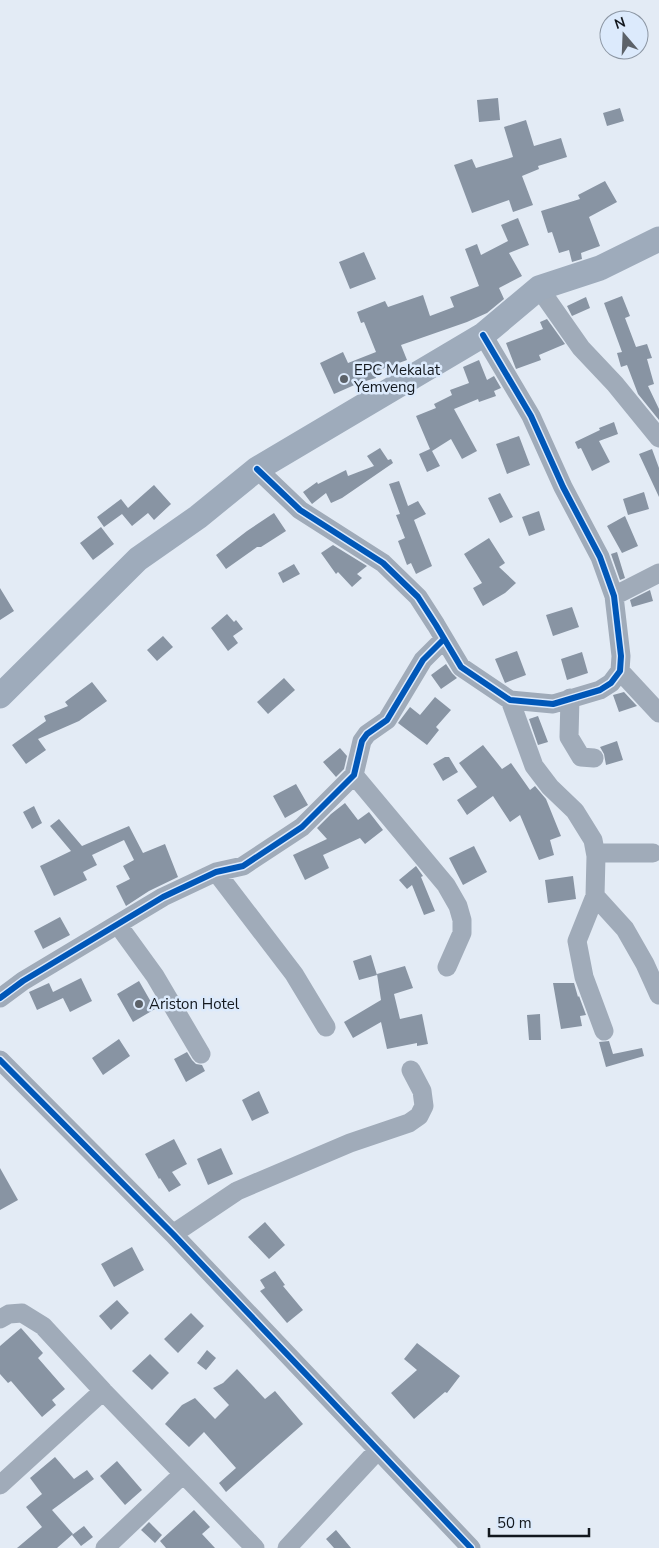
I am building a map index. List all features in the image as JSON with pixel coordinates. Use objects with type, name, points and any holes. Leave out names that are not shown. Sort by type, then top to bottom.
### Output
[{"type":"main road","points":[[0,696],[138,560],[257,469],[483,335],[539,288],[600,268],[659,239]]},
{"type":"street","points":[[539,288],[581,348],[615,384],[659,438]]},
{"type":"street","points":[[257,469],[300,510],[383,563],[418,597],[460,667],[510,700],[553,704],[600,690],[611,683],[620,671],[621,656],[614,596],[600,557],[563,487],[531,416],[483,335]]},
{"type":"street","points":[[614,596],[659,573]]},
{"type":"street","points":[[0,998],[24,981],[163,896],[216,872],[243,866],[302,827],[354,775],[362,741],[367,734],[387,720],[423,660],[444,639]]},
{"type":"street","points":[[620,671],[659,713]]},
{"type":"street","points":[[570,698],[569,736],[581,757],[594,758]]},
{"type":"street","points":[[510,700],[534,766],[550,787],[576,811],[593,840],[596,856],[595,896],[577,941],[584,977],[604,1031]]},
{"type":"street","points":[[354,775],[446,885],[458,906],[462,920],[462,933],[446,967]]},
{"type":"street","points":[[596,856],[603,853],[653,853]]},
{"type":"street","points":[[216,872],[294,974],[326,1027]]},
{"type":"street","points":[[595,896],[624,929],[645,964],[659,995]]},
{"type":"street","points":[[118,925],[155,976],[201,1054]]},
{"type":"street","points":[[0,1060],[174,1234],[471,1548]]},
{"type":"street","points":[[174,1234],[236,1191],[350,1143],[409,1123],[419,1116],[424,1106],[422,1091],[410,1070]]},
{"type":"street","points":[[0,1319],[9,1314],[22,1313],[43,1326],[255,1548]]},
{"type":"street","points":[[0,1485],[103,1391]]},
{"type":"street","points":[[287,1548],[378,1450]]},
{"type":"street","points":[[105,1548],[183,1474]]},
{"type":"building","points":[[498,98],[500,120],[479,122],[477,100]]},
{"type":"building","points":[[620,108],[624,121],[607,126],[603,113]]},
{"type":"building","points":[[526,120],[534,146],[561,138],[567,157],[538,166],[539,169],[522,176],[533,205],[513,212],[509,200],[472,213],[454,165],[472,159],[476,168],[513,157],[504,127]]},
{"type":"building","points":[[605,181],[617,202],[589,217],[600,246],[581,253],[582,259],[572,262],[569,250],[559,253],[552,232],[548,233],[541,211],[580,199],[578,195]]},
{"type":"building","points":[[518,218],[529,245],[509,253],[522,276],[499,288],[504,299],[487,313],[467,322],[401,345],[407,360],[374,372],[376,378],[334,394],[320,363],[343,352],[348,363],[376,352],[364,322],[361,323],[357,312],[385,301],[388,307],[423,295],[430,316],[454,307],[450,297],[479,286],[465,249],[477,244],[481,255],[508,241],[501,225]]},
{"type":"building","points":[[364,252],[376,279],[350,289],[339,262]]},
{"type":"building","points":[[622,296],[630,316],[625,318],[636,347],[647,344],[652,358],[647,359],[654,384],[648,386],[659,409],[659,420],[638,394],[627,365],[621,367],[617,353],[622,352],[604,303]]},
{"type":"building","points":[[586,297],[590,308],[572,316],[567,306]]},
{"type":"building","points":[[547,319],[565,344],[539,355],[541,360],[516,369],[506,343],[543,329],[540,322]]},
{"type":"building","points":[[479,360],[487,380],[494,376],[501,388],[494,391],[496,396],[479,402],[478,399],[454,409],[477,451],[462,459],[451,439],[432,451],[440,466],[427,472],[419,454],[430,449],[416,416],[436,408],[434,404],[452,395],[450,390],[469,383],[463,367]]},
{"type":"building","points":[[614,422],[618,434],[599,441],[610,462],[592,471],[581,448],[578,449],[575,442],[600,430],[599,428]]},
{"type":"building","points":[[519,436],[530,465],[507,474],[496,444]]},
{"type":"building","points":[[380,448],[388,460],[391,459],[393,463],[342,498],[331,503],[326,493],[312,504],[303,492],[317,482],[318,484],[346,470],[348,476],[374,466],[367,456]]},
{"type":"building","points":[[652,449],[659,468],[659,497],[639,454]]},
{"type":"building","points":[[399,481],[408,506],[418,501],[426,514],[414,520],[432,566],[416,574],[411,563],[407,565],[398,541],[405,538],[396,515],[400,514],[389,484]]},
{"type":"building","points":[[154,485],[171,504],[154,520],[148,513],[132,526],[122,514],[104,527],[97,517],[121,499],[128,508]]},
{"type":"building","points":[[644,492],[649,509],[628,515],[623,499]]},
{"type":"building","points":[[500,493],[513,517],[500,523],[488,498]]},
{"type":"building","points":[[539,511],[545,530],[529,536],[522,517]]},
{"type":"building","points":[[274,513],[286,531],[261,547],[257,547],[226,569],[216,555]]},
{"type":"building","points":[[625,516],[638,546],[622,553],[607,526]]},
{"type":"building","points":[[101,527],[114,544],[93,560],[80,543]]},
{"type":"building","points":[[489,538],[505,563],[499,567],[516,583],[505,593],[483,606],[473,588],[482,583],[464,554]]},
{"type":"building","points":[[333,545],[367,566],[357,574],[362,578],[352,587],[338,572],[336,574],[321,553]]},
{"type":"building","points":[[617,552],[625,578],[620,580],[611,554]]},
{"type":"building","points":[[294,564],[300,574],[283,583],[278,573]]},
{"type":"building","points":[[0,588],[14,611],[0,620]]},
{"type":"building","points":[[650,590],[653,601],[632,607],[630,600]]},
{"type":"building","points":[[572,607],[579,627],[553,636],[546,615]]},
{"type":"building","points":[[227,614],[234,622],[236,620],[243,629],[233,636],[238,643],[228,651],[211,628]]},
{"type":"building","points":[[163,636],[173,647],[157,661],[147,650]]},
{"type":"building","points":[[517,651],[526,675],[505,683],[495,659]]},
{"type":"building","points":[[582,652],[588,673],[567,680],[561,659]]},
{"type":"building","points":[[446,664],[457,678],[441,689],[431,675]]},
{"type":"building","points":[[284,678],[295,690],[268,714],[257,702]]},
{"type":"building","points":[[92,682],[107,701],[79,721],[38,739],[46,750],[26,764],[12,745],[46,721],[44,716],[68,706],[65,702]]},
{"type":"building","points":[[624,692],[637,706],[619,712],[613,695]]},
{"type":"building","points":[[435,697],[451,710],[436,727],[439,730],[427,745],[398,723],[410,707],[420,715]]},
{"type":"building","points":[[538,716],[548,742],[538,745],[529,719]]},
{"type":"building","points":[[617,741],[623,760],[606,765],[604,754],[600,747]]},
{"type":"building","points":[[483,745],[502,769],[511,763],[530,790],[535,786],[546,799],[561,836],[550,840],[554,855],[539,860],[520,815],[510,822],[493,796],[467,815],[457,800],[477,787],[459,763]]},
{"type":"building","points":[[340,748],[347,756],[344,769],[336,777],[323,762]]},
{"type":"building","points":[[445,757],[449,757],[458,772],[443,781],[433,764]]},
{"type":"building","points":[[296,784],[308,805],[285,818],[273,796]]},
{"type":"building","points":[[345,803],[358,820],[369,812],[383,830],[365,844],[360,838],[323,855],[329,868],[305,880],[293,855],[327,839],[317,828]]},
{"type":"building","points":[[34,806],[42,823],[32,829],[23,812]]},
{"type":"building","points":[[59,819],[82,846],[129,826],[143,853],[165,844],[178,877],[149,891],[126,906],[116,886],[130,879],[123,866],[134,860],[124,840],[92,855],[97,865],[83,872],[87,880],[54,896],[40,866],[71,851],[50,826]]},
{"type":"building","points":[[474,846],[487,872],[463,885],[449,858]]},
{"type":"building","points":[[416,866],[423,876],[421,877],[435,911],[424,915],[412,885],[407,889],[399,880]]},
{"type":"building","points":[[573,876],[576,899],[548,903],[545,880]]},
{"type":"building","points":[[60,917],[70,935],[43,949],[34,931]]},
{"type":"building","points":[[371,955],[377,975],[359,980],[353,961]]},
{"type":"building","points":[[405,966],[413,988],[394,994],[400,1019],[422,1014],[428,1044],[417,1046],[417,1043],[387,1049],[381,1022],[353,1038],[344,1022],[381,1000],[377,974]]},
{"type":"building","points":[[81,978],[92,1001],[70,1012],[63,998],[37,1010],[29,992],[49,983],[53,992]]},
{"type":"building","points":[[139,981],[155,1009],[133,1022],[117,994]]},
{"type":"building","points":[[553,983],[574,983],[586,1015],[580,1016],[582,1026],[561,1029]]},
{"type":"building","points":[[540,1014],[541,1040],[529,1040],[527,1015]]},
{"type":"building","points":[[119,1039],[130,1056],[103,1075],[92,1058]]},
{"type":"building","points":[[609,1041],[613,1054],[642,1048],[644,1056],[606,1067],[599,1042]]},
{"type":"building","points":[[187,1052],[196,1064],[202,1065],[205,1071],[186,1082],[174,1059]]},
{"type":"building","points":[[259,1091],[269,1113],[252,1121],[242,1100]]},
{"type":"building","points":[[174,1139],[187,1164],[172,1172],[181,1185],[169,1192],[159,1179],[145,1154]]},
{"type":"building","points":[[221,1148],[233,1174],[208,1185],[197,1159]]},
{"type":"building","points":[[0,1168],[18,1200],[0,1210]]},
{"type":"building","points":[[265,1222],[285,1245],[269,1259],[248,1237]]},
{"type":"building","points":[[132,1247],[144,1270],[114,1287],[101,1264]]},
{"type":"building","points":[[275,1271],[285,1285],[283,1286],[303,1310],[287,1323],[260,1291],[265,1288],[260,1280]]},
{"type":"building","points":[[117,1300],[129,1313],[111,1330],[99,1316]]},
{"type":"building","points":[[191,1313],[204,1326],[178,1353],[164,1339]]},
{"type":"building","points":[[21,1328],[43,1353],[38,1358],[65,1389],[52,1400],[56,1405],[42,1417],[11,1381],[8,1383],[0,1374],[0,1346]]},
{"type":"building","points":[[417,1343],[460,1376],[447,1393],[445,1392],[414,1419],[391,1393],[417,1370],[404,1359]]},
{"type":"building","points":[[207,1350],[216,1358],[206,1370],[197,1363]]},
{"type":"building","points":[[150,1354],[169,1373],[152,1390],[132,1371]]},
{"type":"building","points":[[237,1369],[265,1399],[275,1391],[303,1424],[226,1492],[219,1483],[236,1468],[204,1432],[189,1447],[165,1424],[182,1405],[195,1398],[215,1419],[229,1405],[213,1388],[223,1383]]},
{"type":"building","points":[[55,1457],[74,1479],[87,1470],[94,1479],[52,1510],[73,1534],[57,1548],[17,1548],[42,1527],[26,1507],[42,1494],[30,1478]]},
{"type":"building","points":[[117,1461],[142,1490],[125,1505],[100,1476]]},
{"type":"building","points":[[194,1510],[210,1527],[202,1534],[215,1548],[166,1548],[160,1541]]},
{"type":"building","points":[[149,1522],[162,1535],[155,1543],[141,1530]]},
{"type":"building","points":[[84,1526],[93,1537],[81,1546],[72,1535]]},
{"type":"building","points":[[336,1530],[351,1548],[334,1548],[326,1539]]},
{"type":"cycle path","points":[[257,469],[300,510],[383,563],[418,597],[461,667],[510,700],[553,704],[600,690],[611,683],[620,671],[621,656],[614,596],[600,557],[563,487],[531,416],[483,335]]},
{"type":"cycle path","points":[[0,998],[23,981],[163,897],[216,872],[243,866],[302,827],[354,775],[362,741],[367,734],[387,720],[423,660],[444,639]]},
{"type":"cycle path","points":[[0,1060],[173,1234],[471,1548]]},
{"type":"place","name":"EPC Mekalat Yemveng","points":[[344,379]]},
{"type":"place","name":"Ariston Hotel","points":[[139,1004]]}]
